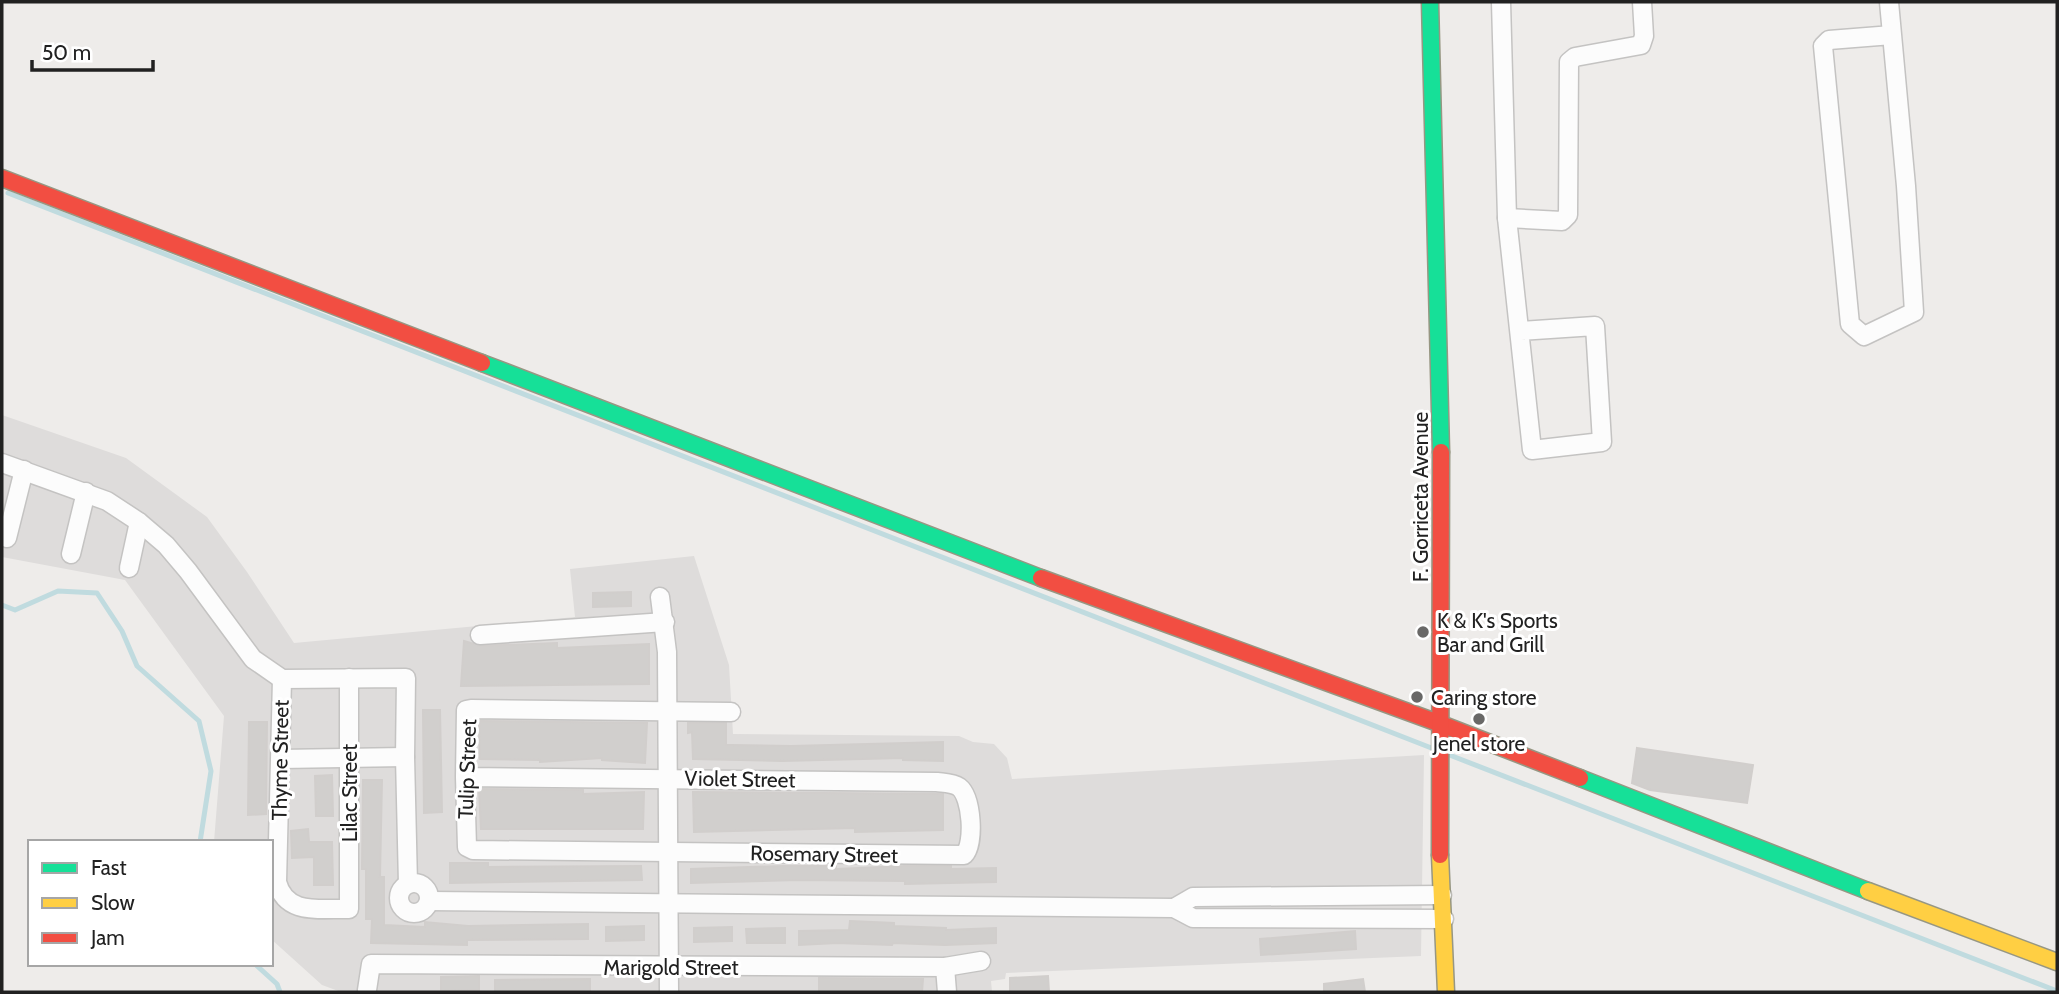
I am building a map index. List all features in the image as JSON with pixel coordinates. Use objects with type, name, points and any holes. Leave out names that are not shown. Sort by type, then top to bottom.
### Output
[{"type":"street","name":"F. Gorriceta Avenue","points":[[1430,2],[1441,414],[1440,851],[1446,992]]},
{"type":"street","points":[[1502,2],[1507,218],[1532,450],[1602,442],[1595,326],[1521,331]]},
{"type":"street","points":[[1507,218],[1562,221],[1568,215],[1569,62],[1574,57],[1641,45],[1644,36],[1642,2]]},
{"type":"street","points":[[1889,2],[1905,173],[1914,312],[1864,336],[1850,324],[1823,46],[1829,40],[1892,35]]},
{"type":"street","points":[[2,178],[1134,614],[1441,724],[2057,962]]},
{"type":"street","points":[[2,463],[107,500],[139,522],[166,545],[188,571],[253,659],[282,679],[406,678],[408,884],[400,893],[400,902],[404,909],[412,913],[421,912],[430,896],[425,886],[420,883],[408,884]]},
{"type":"street","points":[[7,538],[24,470]]},
{"type":"street","points":[[71,554],[86,492]]},
{"type":"street","points":[[129,568],[139,522]]},
{"type":"street","points":[[660,597],[665,622],[667,712],[668,992]]},
{"type":"street","points":[[480,635],[665,622]]},
{"type":"street","name":"Lilac Street","points":[[349,678],[349,909]]},
{"type":"street","name":"Thyme Street","points":[[282,679],[280,891],[284,899],[299,907],[349,909]]},
{"type":"street","name":"Tulip Street","points":[[667,853],[473,850],[467,847],[465,714],[471,709],[732,712]]},
{"type":"street","points":[[281,758],[405,757]]},
{"type":"street","name":"Violet Street","points":[[465,777],[937,782],[959,788],[968,798],[971,840]]},
{"type":"street","name":"Rosemary Street","points":[[667,853],[964,855],[971,840]]},
{"type":"street","points":[[1174,908],[1193,897],[1442,895]]},
{"type":"street","points":[[429,901],[1174,908],[1193,918],[1444,919]]},
{"type":"street","name":"Marigold Street","points":[[367,990],[371,964],[945,967],[981,961]]},
{"type":"street","points":[[945,967],[947,992]]},
{"type":"shaded area","points":[[2,415],[126,458],[207,517],[294,643],[575,617],[570,569],[694,556],[729,665],[733,734],[959,736],[973,742],[994,744],[1007,758],[1012,779],[1424,755],[1421,956],[1006,973],[1005,979],[991,981],[992,992],[341,992],[322,985],[273,941],[273,840],[214,840],[224,716],[125,580],[2,557]]},
{"type":"building","points":[[631,592],[631,606],[593,607],[593,593]]},
{"type":"building","points":[[464,641],[481,646],[557,643],[557,648],[649,644],[649,684],[461,686]]},
{"type":"building","points":[[423,710],[440,710],[442,812],[424,813]]},
{"type":"building","points":[[479,721],[647,723],[645,763],[602,758],[540,762],[480,759]]},
{"type":"building","points":[[249,722],[267,722],[266,814],[248,815]]},
{"type":"building","points":[[688,723],[726,723],[726,745],[943,742],[943,761],[903,758],[782,761],[693,759],[692,732],[688,733]]},
{"type":"building","points":[[1637,748],[1753,765],[1747,803],[1650,790],[1632,783]]},
{"type":"building","points":[[332,775],[333,816],[316,816],[315,776]]},
{"type":"building","points":[[363,780],[382,780],[380,877],[384,877],[384,925],[425,927],[425,922],[468,926],[588,924],[588,939],[467,940],[467,945],[371,943],[372,919],[366,919],[366,869],[362,869]]},
{"type":"building","points":[[479,789],[583,790],[583,794],[644,792],[643,829],[481,829]]},
{"type":"building","points":[[693,792],[943,794],[943,830],[855,832],[855,828],[694,832]]},
{"type":"building","points":[[308,829],[309,842],[332,842],[333,885],[314,885],[314,857],[292,858],[291,831]]},
{"type":"building","points":[[450,863],[488,863],[488,867],[641,866],[642,880],[450,883]]},
{"type":"building","points":[[836,866],[836,869],[905,866],[996,868],[996,882],[905,884],[905,881],[798,880],[691,883],[691,869]]},
{"type":"building","points":[[850,921],[894,923],[894,926],[946,930],[996,928],[996,943],[799,945],[799,931],[849,930]]},
{"type":"building","points":[[644,926],[644,940],[606,941],[606,927]]},
{"type":"building","points":[[732,927],[732,941],[694,942],[694,928]]},
{"type":"building","points":[[785,928],[785,943],[747,943],[746,929]]},
{"type":"building","points":[[1355,931],[1356,949],[1261,955],[1260,939]]},
{"type":"building","points":[[479,976],[479,990],[441,991],[441,977]]},
{"type":"building","points":[[1048,976],[1049,992],[1010,992],[1010,978]]},
{"type":"building","points":[[819,978],[923,979],[922,992],[819,992]]},
{"type":"building","points":[[590,979],[590,992],[495,992],[495,980]]},
{"type":"building","points":[[1363,979],[1365,992],[1324,992],[1324,984]]},
{"type":"waterway","points":[[8,193],[1434,749]]},
{"type":"waterway","points":[[2,605],[15,610],[58,591],[97,593],[122,631],[137,666],[199,721],[211,771],[200,840]]},
{"type":"waterway","points":[[1447,754],[2057,991]]},
{"type":"waterway","points":[[257,966],[277,984],[280,992]]},
{"type":"traffic: fast","points":[[1430,2],[1441,452]]},
{"type":"traffic: fast","points":[[482,363],[1041,578]]},
{"type":"traffic: fast","points":[[1580,778],[1868,891]]},
{"type":"traffic: slow","points":[[1440,855],[1446,992]]},
{"type":"traffic: slow","points":[[1868,891],[2057,962]]},
{"type":"traffic: jam","points":[[2,178],[482,363]]},
{"type":"traffic: jam","points":[[1440,855],[1441,452]]},
{"type":"traffic: jam","points":[[1041,578],[1441,724],[1580,778]]},
{"type":"place","name":"K & K's Sports Bar and Grill","points":[[1423,632]]},
{"type":"place","name":"Caring store","points":[[1417,697]]},
{"type":"place","name":"Jenel store","points":[[1479,719]]}]
